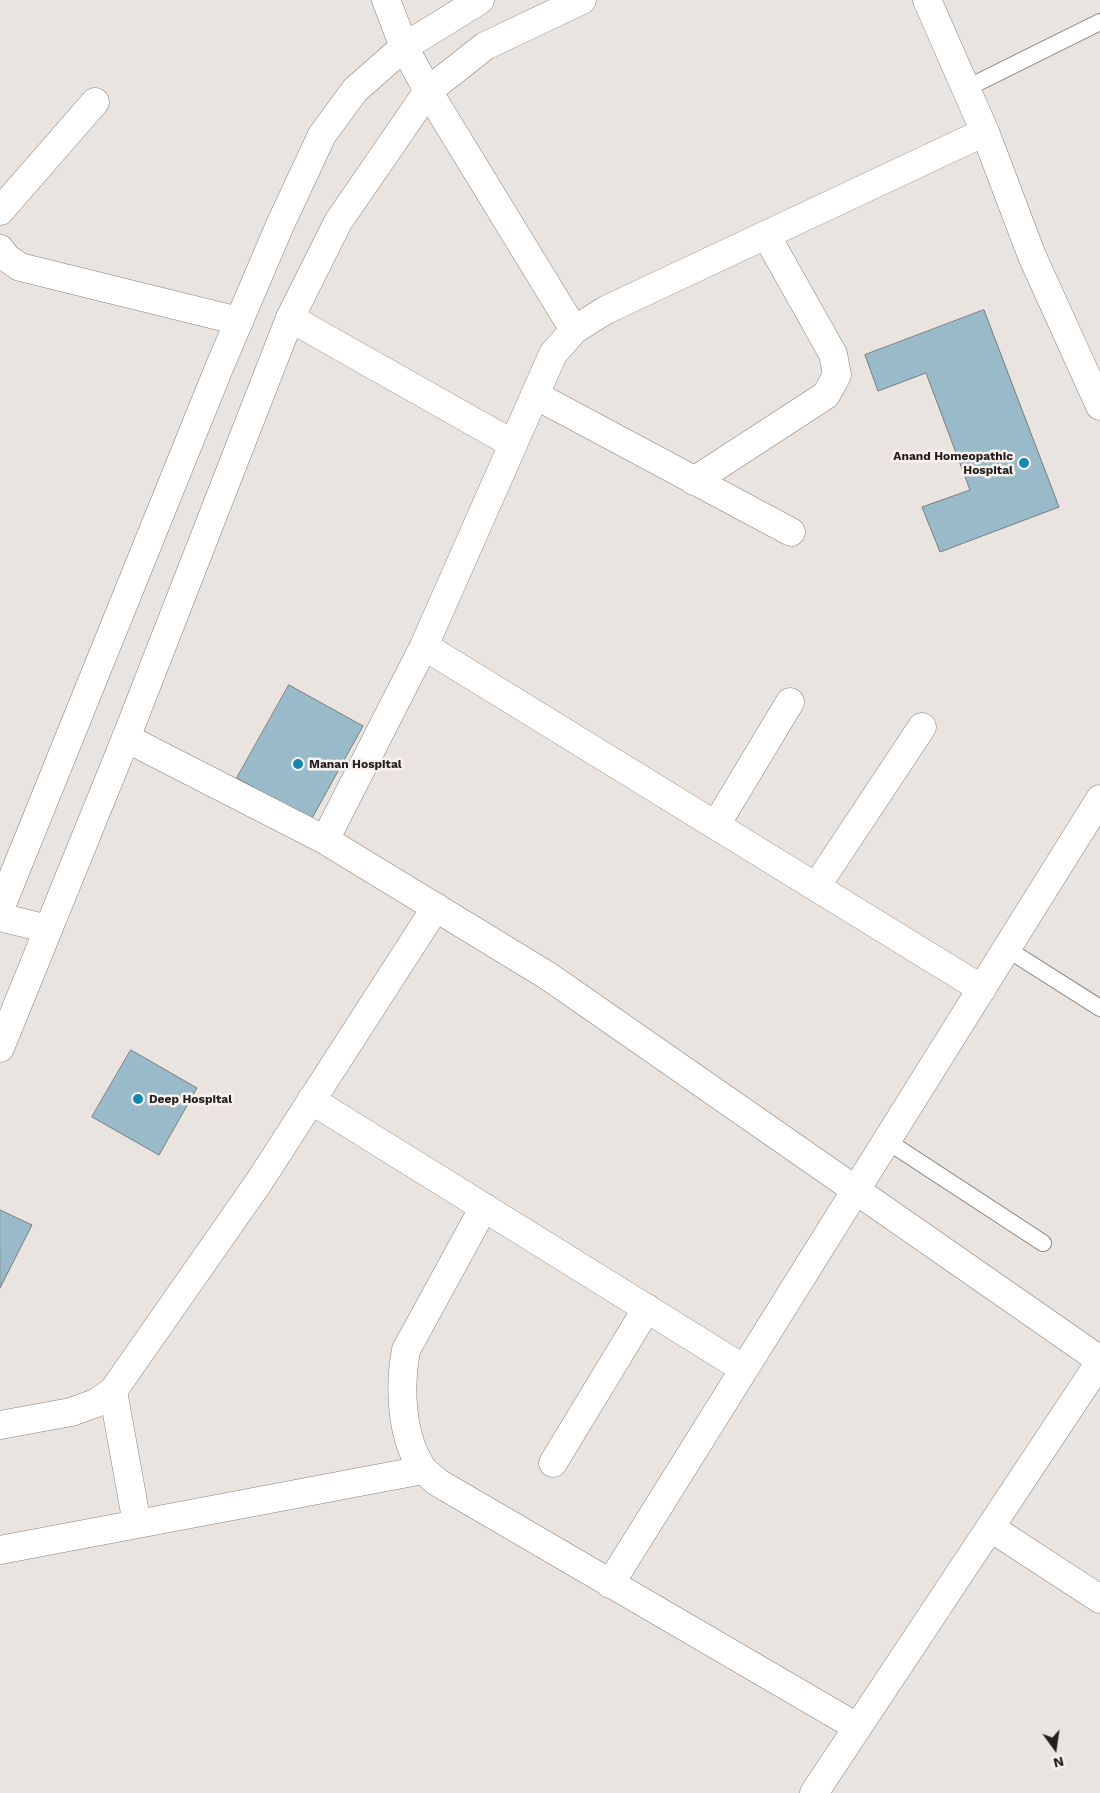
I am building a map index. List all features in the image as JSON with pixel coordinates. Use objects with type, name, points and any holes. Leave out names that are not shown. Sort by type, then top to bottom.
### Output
[{"type":"street","points":[[386,0],[404,47],[428,91],[574,330]]},
{"type":"street","points":[[0,908],[239,321],[280,224],[322,136],[355,90],[404,47],[480,0]]},
{"type":"street","points":[[0,1048],[126,738],[290,318],[338,222],[428,91],[485,46],[582,0]]},
{"type":"street","points":[[927,0],[967,88],[1032,256],[1100,406]]},
{"type":"street","points":[[0,211],[95,102]]},
{"type":"street","points":[[325,840],[424,646],[553,354],[574,330],[606,310],[985,132]]},
{"type":"street","points":[[694,481],[826,395],[838,375],[833,354],[766,235]]},
{"type":"street","points":[[0,249],[7,258],[20,267],[239,321]]},
{"type":"street","points":[[290,318],[513,444]]},
{"type":"street","points":[[535,395],[791,532]]},
{"type":"street","points":[[424,646],[982,989]]},
{"type":"street","points":[[716,825],[790,702]]},
{"type":"street","points":[[816,887],[922,727]]},
{"type":"street","points":[[126,738],[325,840],[548,976],[1100,1361],[814,1793]]},
{"type":"street","points":[[610,1584],[1100,799]]},
{"type":"street","points":[[0,1425],[71,1412],[96,1403],[113,1391],[258,1182],[436,907]]},
{"type":"street","points":[[0,917],[48,929]]},
{"type":"street","points":[[311,1100],[744,1369]]},
{"type":"street","points":[[484,1207],[406,1350],[403,1368],[405,1420],[414,1453],[423,1470],[437,1482],[857,1727]]},
{"type":"street","points":[[553,1463],[647,1308]]},
{"type":"street","points":[[113,1391],[137,1524]]},
{"type":"street","points":[[0,1550],[423,1470]]},
{"type":"street","points":[[991,1528],[1100,1598]]},
{"type":"lane","points":[[967,88],[1100,22]]},
{"type":"lane","points":[[1007,949],[1100,1008]]},
{"type":"lane","points":[[887,1141],[1044,1243]]},
{"type":"building","points":[[984,310],[1059,507],[940,552],[922,507],[970,490],[926,373],[878,391],[865,355]]},
{"type":"building","points":[[289,685],[363,726],[311,820],[237,778]]},
{"type":"building","points":[[131,1050],[197,1088],[159,1155],[92,1117]]},
{"type":"building","points":[[0,1210],[32,1225],[0,1288]]},
{"type":"place","name":"Anand Homeopathic Hospital","points":[[1024,463]]},
{"type":"place","name":"Manan Hospital","points":[[298,764]]},
{"type":"place","name":"Deep Hospital","points":[[138,1099]]}]
